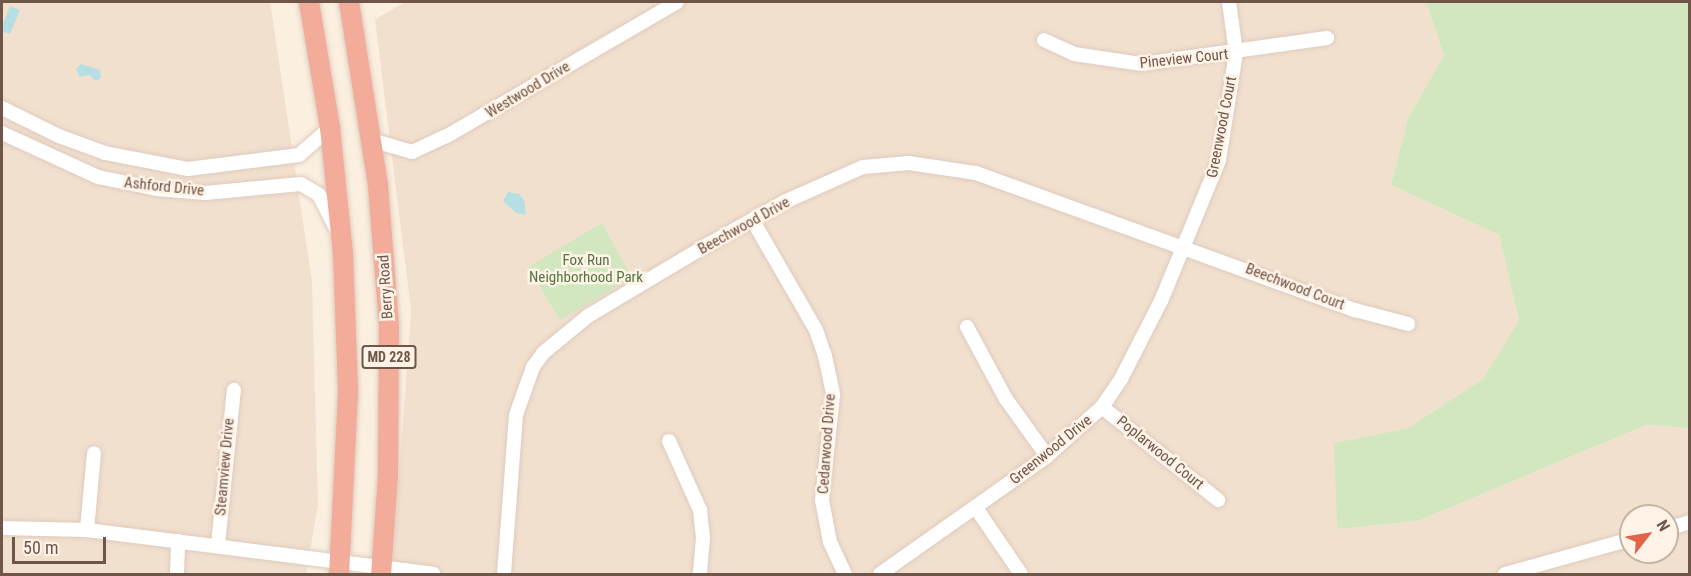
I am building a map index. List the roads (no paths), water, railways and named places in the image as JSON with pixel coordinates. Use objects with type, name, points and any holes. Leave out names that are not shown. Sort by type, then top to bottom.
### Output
[{"type":"highway","name":"MD 228","points":[[309,2],[330,128],[342,237],[348,392],[339,568]]},
{"type":"highway","name":"Berry Road","points":[[349,2],[371,140],[389,326],[388,475],[381,571]]},
{"type":"street","name":"Westwood Drive","points":[[371,140],[412,152],[447,136],[677,2]]},
{"type":"street","name":"Greenwood Court","points":[[1183,246],[1208,195],[1219,160],[1236,53],[1229,2]]},
{"type":"street","name":"Pineview Court","points":[[1044,40],[1074,54],[1128,64],[1236,53],[1327,38]]},
{"type":"street","name":"Ashford Drive","points":[[2,108],[59,136],[105,153],[188,169],[299,155],[330,128]]},
{"type":"street","name":"Ashford Drive","points":[[2,133],[98,177],[157,189],[205,192],[301,184],[319,195],[342,237]]},
{"type":"street","name":"Beechwood Drive","points":[[504,574],[516,415],[533,367],[543,352],[588,316],[753,221],[847,173],[909,163],[976,173],[1183,246]]},
{"type":"street","name":"Cedarwood Drive","points":[[753,221],[816,330],[825,356],[833,396],[822,500],[830,542],[844,574]]},
{"type":"street","name":"Beechwood Court","points":[[1183,246],[1355,310],[1408,324]]},
{"type":"street","name":"Greenwood Drive","points":[[880,574],[1047,456],[1102,407],[1151,321],[1183,246]]},
{"type":"street","points":[[967,327],[1006,399],[1047,456]]},
{"type":"street","name":"Steamview Drive","points":[[218,544],[234,390]]},
{"type":"street","name":"Poplarwood Court","points":[[1102,407],[1218,500]]},
{"type":"street","points":[[669,441],[700,510],[703,538],[700,574]]},
{"type":"street","points":[[87,530],[94,453]]},
{"type":"street","points":[[976,508],[1021,574]]},
{"type":"street","points":[[2,528],[87,530],[218,544],[339,568],[433,574]]},
{"type":"street","points":[[177,574],[178,541]]},
{"type":"street","points":[[1505,574],[1619,542]]},
{"type":"water","points":[[10,6],[20,10],[10,34],[2,31],[2,26]]},
{"type":"water","points":[[81,64],[100,70],[101,78],[95,81],[90,75],[80,77],[76,69]]},
{"type":"water","points":[[508,192],[519,194],[524,200],[526,215],[516,213],[503,201]]},
{"type":"park label","name":"Fox Run Neighborhood Park","points":[[586,268]]}]
